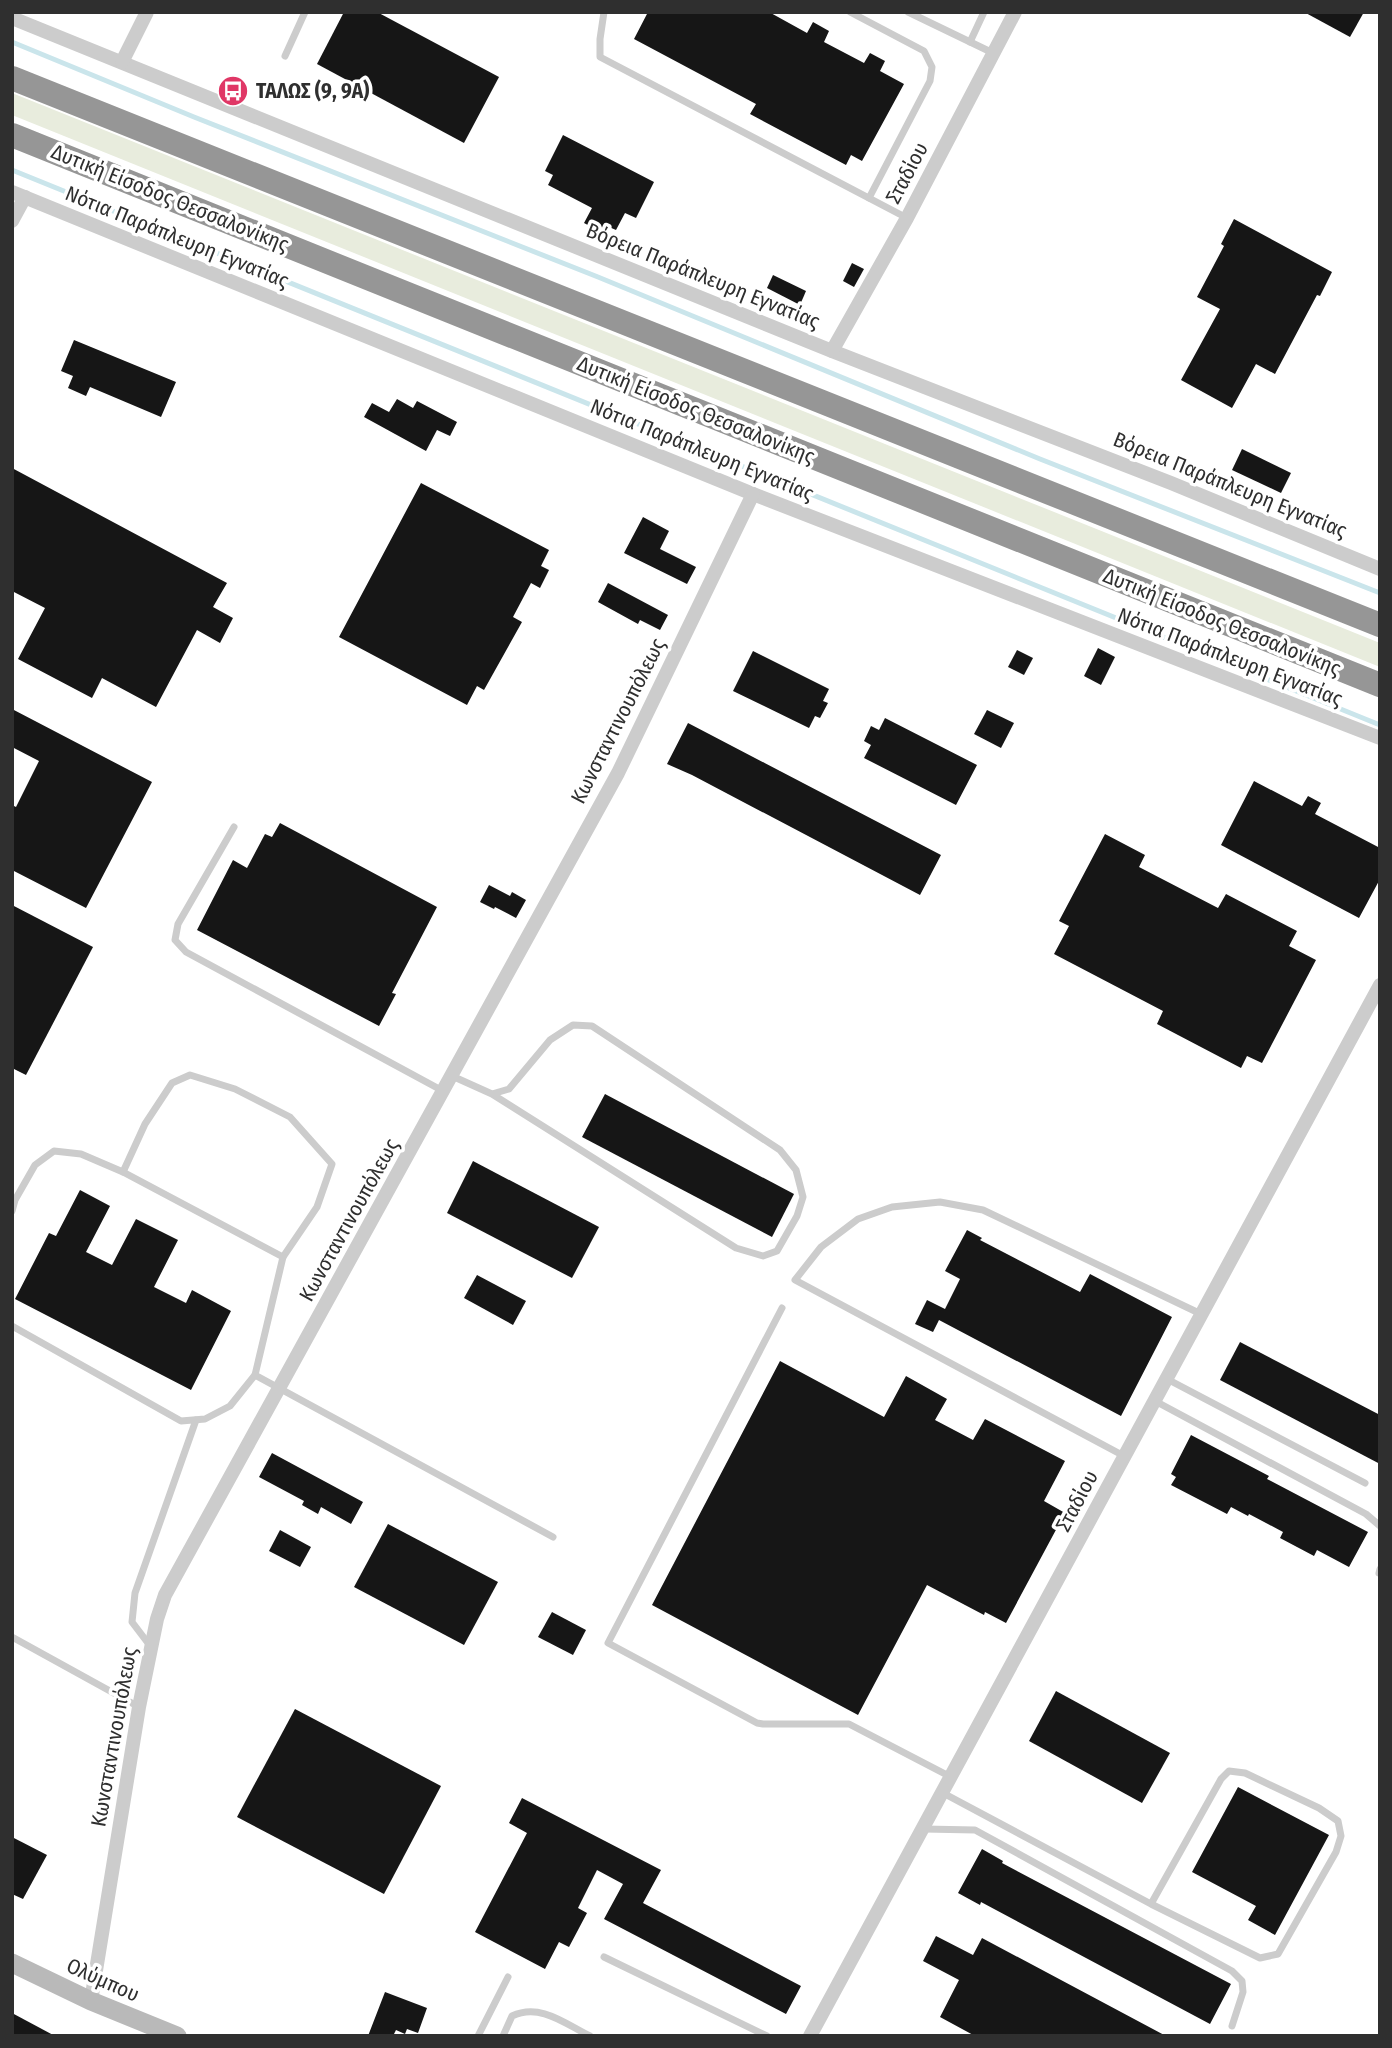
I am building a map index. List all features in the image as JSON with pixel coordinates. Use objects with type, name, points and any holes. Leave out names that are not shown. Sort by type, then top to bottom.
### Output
[{"type":"highway","points":[[12,78],[1380,625]]},
{"type":"highway","name":"Δυτική Είσοδος Θεσσαλονίκης","points":[[12,135],[1380,685]]},
{"type":"street","points":[[122,62],[147,12]]},
{"type":"street","name":"Σταδίου","points":[[832,351],[907,218],[1015,12]]},
{"type":"street","name":"Βόρεια Παράπλευρη Εγνατίας","points":[[12,18],[832,351],[1171,483],[1380,569]]},
{"type":"street","points":[[12,221],[19,195]]},
{"type":"street","name":"Νότια Παράπλευρη Εγνατίας","points":[[19,195],[753,494],[1380,738]]},
{"type":"street","name":"Κωνσταντινουπόλεως","points":[[91,2001],[139,1707],[157,1619],[170,1584],[618,773],[753,494]]},
{"type":"street","name":"Σταδίου","points":[[810,2036],[1380,985]]},
{"type":"street","name":"Ολύμπου","points":[[12,1964],[91,2001],[177,2036]]},
{"type":"lane","points":[[285,56],[305,12]]},
{"type":"lane","points":[[604,12],[600,57],[907,218]]},
{"type":"lane","points":[[850,12],[924,51],[932,68],[930,80],[869,198]]},
{"type":"lane","points":[[908,12],[993,54]]},
{"type":"lane","points":[[970,43],[984,12]]},
{"type":"lane","points":[[234,827],[178,924],[175,940],[186,952],[443,1091]]},
{"type":"lane","points":[[452,1076],[492,1094],[736,1248],[764,1256],[777,1251],[797,1216],[803,1197],[796,1170],[780,1150],[592,1026],[573,1026],[550,1040],[509,1088],[492,1094]]},
{"type":"lane","points":[[12,1326],[181,1421],[205,1419],[230,1406],[255,1375],[283,1257],[317,1208],[332,1164],[290,1117],[236,1089],[191,1074],[172,1083],[145,1124],[123,1172]]},
{"type":"lane","points":[[12,1211],[15,1200],[35,1165],[54,1151],[81,1154],[123,1172],[283,1257]]},
{"type":"lane","points":[[1125,1457],[795,1280],[821,1247],[858,1219],[892,1207],[940,1202],[983,1210],[1202,1314]]},
{"type":"lane","points":[[782,1308],[608,1643],[757,1723],[849,1724],[951,1777]]},
{"type":"lane","points":[[255,1375],[553,1537]]},
{"type":"lane","points":[[1167,1379],[1365,1483]]},
{"type":"lane","points":[[1155,1401],[1366,1514],[1380,1526]]},
{"type":"lane","points":[[151,1648],[132,1622],[135,1593],[196,1420]]},
{"type":"lane","points":[[12,1637],[139,1707]]},
{"type":"lane","points":[[943,1793],[1151,1904],[1260,1958],[1278,1954],[1336,1852],[1341,1836],[1338,1821],[1320,1808],[1245,1773],[1229,1771],[1221,1779],[1151,1904]]},
{"type":"lane","points":[[923,1829],[975,1830],[1232,1971],[1242,1981],[1243,1992],[1231,2026]]},
{"type":"lane","points":[[604,1957],[767,2036]]},
{"type":"lane","points":[[478,2036],[508,1977]]},
{"type":"lane","points":[[503,2036],[512,2016],[524,2011],[542,2012],[590,2036]]},
{"type":"shaded area","points":[[12,93],[1380,643],[1380,667],[12,115]]},
{"type":"building","points":[[344,12],[377,12],[499,77],[464,143],[317,64]]},
{"type":"building","points":[[648,12],[769,12],[807,33],[813,22],[829,31],[824,42],[864,63],[870,53],[885,61],[880,71],[904,84],[862,161],[851,155],[846,165],[750,114],[756,104],[634,39]]},
{"type":"building","points":[[1304,12],[1364,12],[1350,37]]},
{"type":"building","points":[[563,135],[654,182],[636,218],[625,213],[616,230],[609,227],[605,234],[584,223],[592,208],[548,185],[553,175],[545,171]]},
{"type":"building","points":[[1234,219],[1332,272],[1275,374],[1256,364],[1232,408],[1181,380],[1220,309],[1197,297],[1224,246],[1221,244]]},
{"type":"building","points":[[852,263],[864,269],[854,287],[843,281]]},
{"type":"building","points":[[773,275],[806,291],[800,305],[767,288]]},
{"type":"building","points":[[74,340],[176,382],[161,417],[90,387],[86,396],[68,388],[73,376],[61,371]]},
{"type":"building","points":[[397,399],[413,408],[417,401],[457,422],[450,436],[437,430],[426,451],[364,417],[372,403],[389,412]]},
{"type":"building","points":[[1242,449],[1291,473],[1281,493],[1232,470]]},
{"type":"building","points":[[12,468],[227,583],[213,607],[233,618],[220,643],[197,630],[156,707],[102,678],[92,698],[18,659],[45,608],[12,591]]},
{"type":"building","points":[[421,483],[549,550],[541,566],[549,570],[540,588],[531,583],[513,617],[522,622],[484,690],[477,686],[467,705],[339,637]]},
{"type":"building","points":[[643,517],[669,531],[660,549],[696,567],[687,584],[624,553]]},
{"type":"building","points":[[608,583],[668,615],[660,630],[640,620],[638,624],[598,602]]},
{"type":"building","points":[[1098,648],[1115,657],[1101,685],[1084,676]]},
{"type":"building","points":[[1017,650],[1033,658],[1024,675],[1008,667]]},
{"type":"building","points":[[753,651],[829,689],[823,701],[828,703],[820,718],[815,716],[809,728],[733,691]]},
{"type":"building","points":[[12,709],[152,782],[86,908],[12,870],[12,805],[16,807],[39,761],[12,747]]},
{"type":"building","points":[[987,710],[1014,723],[1001,748],[974,734]]},
{"type":"building","points":[[885,718],[977,765],[956,805],[864,758],[871,745],[864,741],[871,726],[879,730]]},
{"type":"building","points":[[688,723],[941,855],[920,895],[667,764]]},
{"type":"building","points":[[1254,781],[1302,806],[1308,796],[1321,803],[1315,814],[1380,848],[1380,879],[1359,918],[1221,845]]},
{"type":"building","points":[[280,823],[437,907],[392,993],[396,994],[379,1026],[197,930],[233,860],[247,868],[265,834],[272,837]]},
{"type":"building","points":[[1105,834],[1145,855],[1139,867],[1218,908],[1226,894],[1297,931],[1289,946],[1316,960],[1262,1063],[1247,1056],[1241,1068],[1157,1024],[1163,1011],[1054,954],[1069,926],[1059,921]]},
{"type":"building","points":[[489,885],[510,896],[512,892],[526,900],[516,918],[480,902]]},
{"type":"building","points":[[12,905],[93,947],[26,1075],[12,1068]]},
{"type":"building","points":[[605,1094],[794,1194],[772,1237],[582,1137]]},
{"type":"building","points":[[473,1161],[599,1227],[572,1278],[447,1213]]},
{"type":"building","points":[[80,1190],[110,1206],[86,1252],[112,1265],[136,1219],[178,1240],[154,1287],[186,1303],[192,1290],[231,1311],[191,1390],[15,1299],[49,1233],[56,1236]]},
{"type":"building","points":[[967,1230],[982,1238],[980,1240],[1080,1292],[1090,1274],[1172,1317],[1121,1416],[939,1320],[933,1332],[915,1324],[927,1300],[945,1309],[960,1279],[945,1271]]},
{"type":"building","points":[[477,1275],[526,1301],[513,1325],[464,1298]]},
{"type":"building","points":[[1240,1342],[1380,1415],[1380,1464],[1220,1380]]},
{"type":"building","points":[[780,1361],[884,1417],[906,1376],[947,1399],[935,1420],[973,1440],[985,1419],[1065,1461],[1044,1501],[1065,1513],[1006,1623],[985,1612],[984,1615],[927,1585],[858,1715],[652,1605]]},
{"type":"building","points":[[1191,1435],[1368,1532],[1349,1567],[1317,1550],[1314,1556],[1280,1538],[1283,1532],[1249,1514],[1248,1516],[1231,1507],[1227,1514],[1171,1485],[1176,1477],[1171,1474]]},
{"type":"building","points":[[272,1453],[363,1502],[351,1524],[321,1507],[318,1514],[302,1505],[304,1501],[259,1477]]},
{"type":"building","points":[[388,1524],[498,1582],[464,1645],[354,1587]]},
{"type":"building","points":[[280,1530],[311,1547],[300,1567],[269,1551]]},
{"type":"building","points":[[552,1612],[586,1630],[573,1655],[538,1637]]},
{"type":"building","points":[[1056,1691],[1170,1753],[1142,1803],[1029,1741]]},
{"type":"building","points":[[295,1709],[441,1786],[384,1894],[237,1817]]},
{"type":"building","points":[[1238,1787],[1329,1835],[1275,1935],[1248,1920],[1256,1906],[1192,1872]]},
{"type":"building","points":[[522,1798],[661,1870],[643,1903],[801,1986],[786,2014],[604,1919],[623,1884],[597,1870],[578,1908],[587,1913],[569,1947],[559,1942],[545,1969],[475,1932],[527,1833],[509,1823]]},
{"type":"building","points":[[12,1837],[47,1855],[23,1899],[12,1894]]},
{"type":"building","points":[[982,1849],[1003,1861],[1002,1863],[1231,1984],[1210,2024],[981,1902],[980,1905],[958,1893]]},
{"type":"building","points":[[936,1936],[973,1955],[982,1938],[1166,2036],[975,2036],[940,2017],[959,1980],[923,1961]]},
{"type":"building","points":[[385,1992],[427,2008],[418,2033],[407,2029],[405,2034],[396,2030],[393,2036],[368,2036]]},
{"type":"building","points":[[12,2013],[55,2036],[12,2036]]},
{"type":"waterway","points":[[12,42],[598,277],[1040,459],[1380,593]]},
{"type":"waterway","points":[[12,170],[1380,725]]},
{"type":"place","name":"ΤΑΛΩΣ (9, 9Α)","points":[[233,91]]}]
